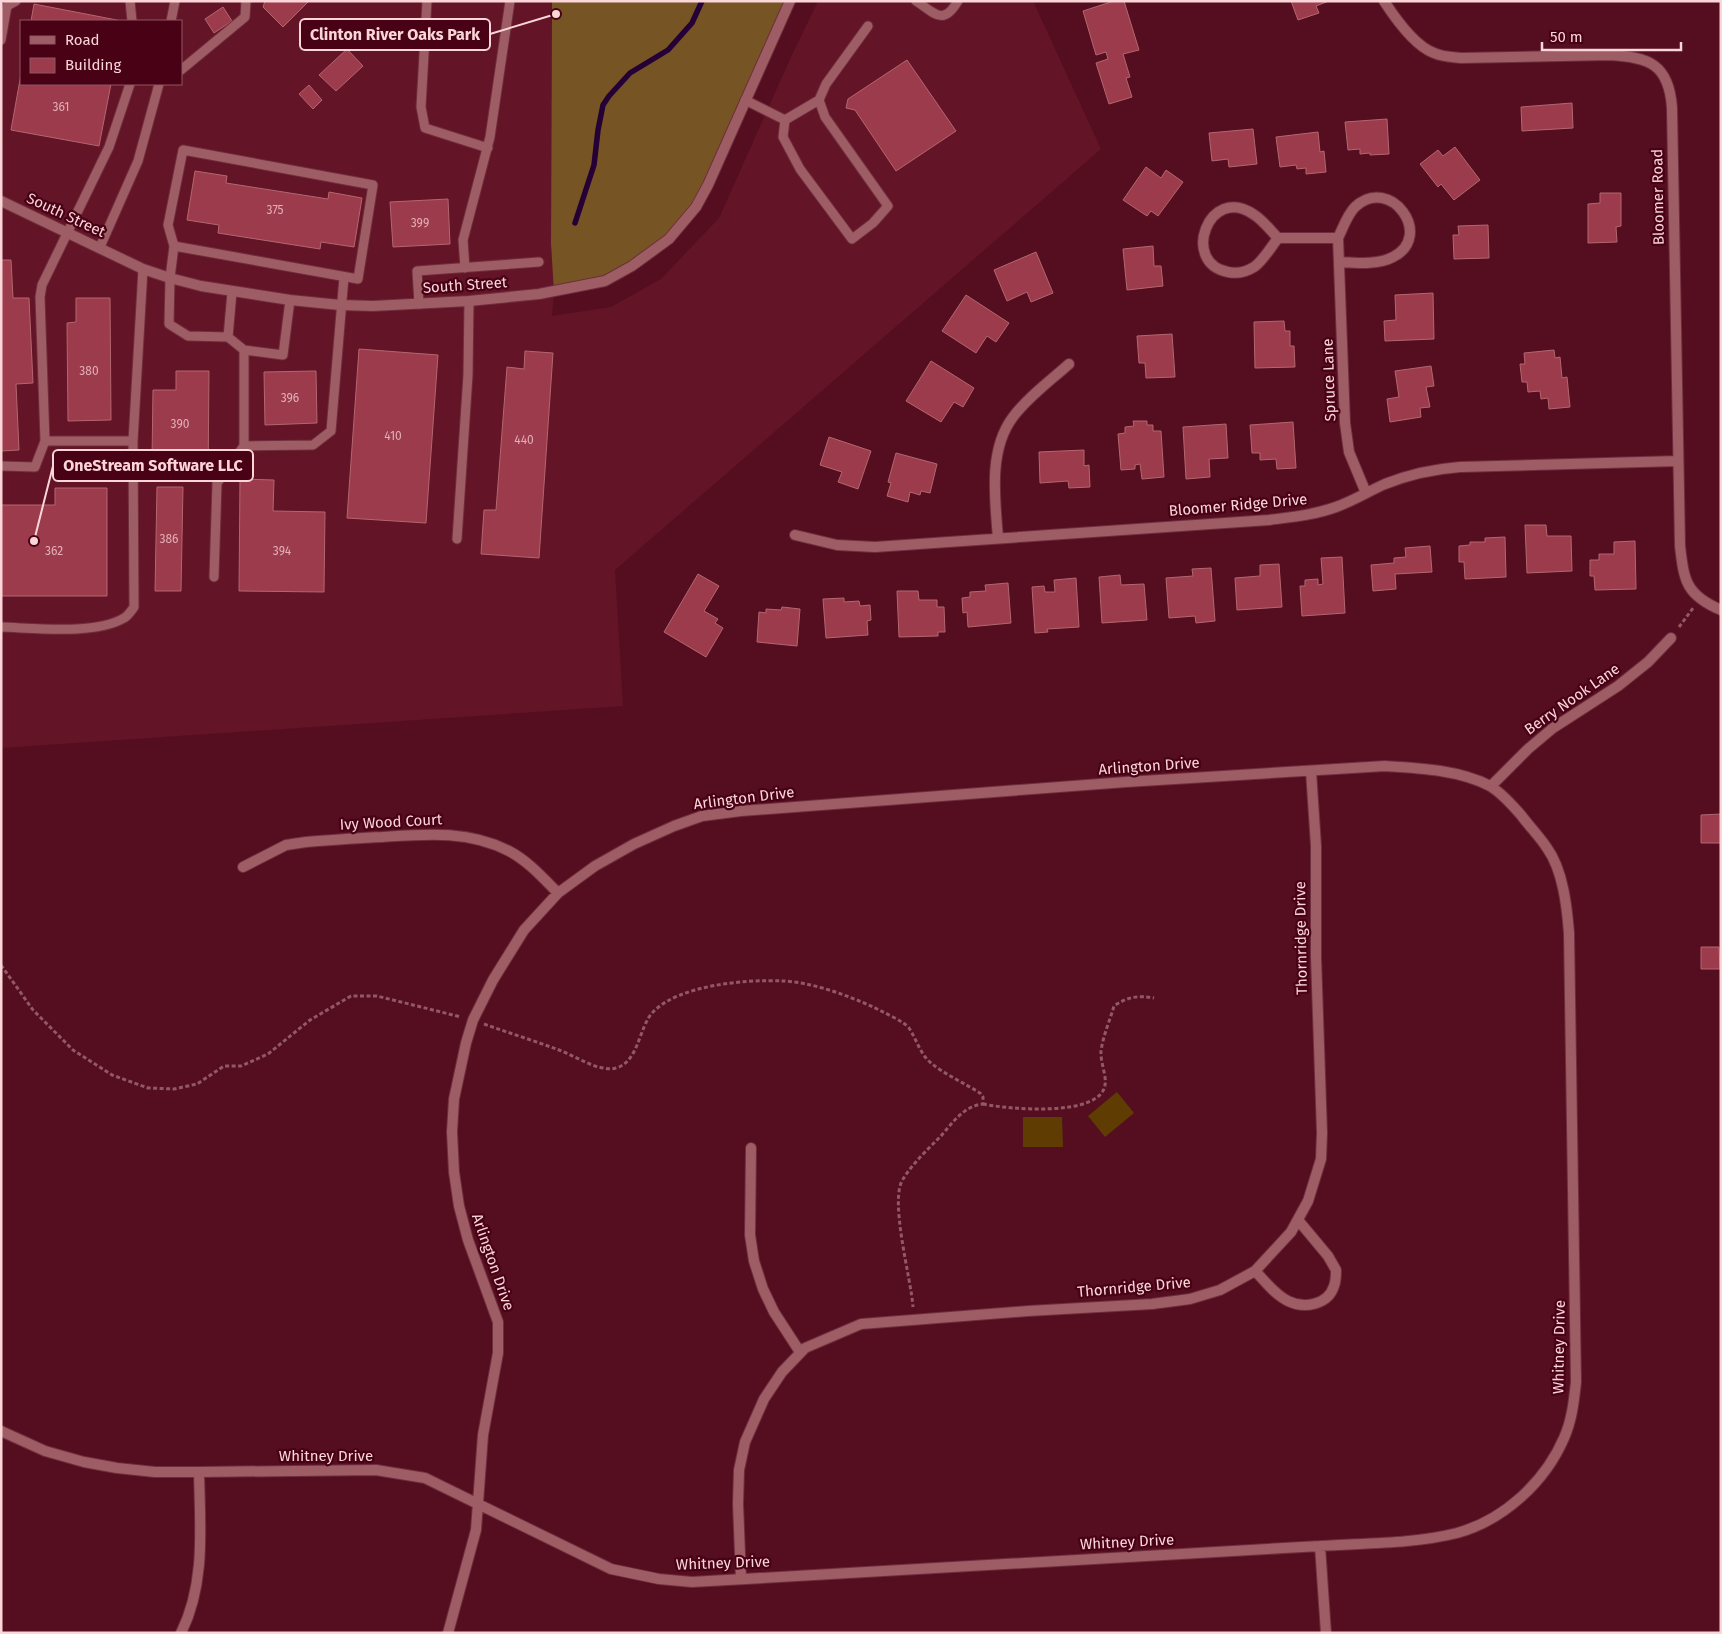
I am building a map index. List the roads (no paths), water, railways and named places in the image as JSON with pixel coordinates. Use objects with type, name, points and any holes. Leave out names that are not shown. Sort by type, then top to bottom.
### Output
[{"type":"street","name":"South Street","points":[[1,201],[144,269],[170,278],[232,292],[290,300],[340,305],[419,304],[554,292],[605,281],[651,254],[669,239],[696,207],[708,185],[790,1]]},
{"type":"street","name":"Bloomer Road","points":[[1384,1],[1420,45],[1432,53],[1461,58],[1628,56],[1642,59],[1652,64],[1666,80],[1671,92],[1672,108],[1680,546],[1684,576],[1690,588],[1700,599],[1721,610]]},
{"type":"street","points":[[1278,238],[1255,266],[1246,271],[1234,273],[1222,271],[1212,265],[1206,257],[1203,247],[1203,236],[1206,226],[1217,212],[1225,209],[1235,208],[1254,214],[1278,238],[1338,238],[1348,217],[1365,200],[1388,200],[1398,205],[1405,213],[1409,222],[1410,233],[1403,251],[1393,258],[1380,262],[1340,262]]},
{"type":"street","name":"Spruce Lane","points":[[1338,238],[1345,423],[1350,452],[1366,493]]},
{"type":"street","points":[[998,538],[995,479],[1001,439],[1012,418],[1031,397],[1069,364]]},
{"type":"street","name":"Bloomer Ridge Drive","points":[[795,535],[837,545],[875,547],[1269,520],[1298,516],[1338,506],[1411,475],[1452,467],[1678,461]]},
{"type":"street","name":"Berry Nook Lane","points":[[1491,786],[1528,749],[1553,728],[1618,686],[1648,662],[1671,638]]},
{"type":"street","name":"Arlington Drive","points":[[448,1633],[476,1530],[483,1435],[498,1353],[498,1322],[468,1240],[458,1206],[452,1132],[454,1099],[473,1020],[493,980],[524,930],[558,893],[595,866],[634,844],[674,826],[702,816],[741,811],[1126,782],[1386,766],[1416,767],[1450,773],[1491,786]]},
{"type":"street","name":"Thornridge Drive","points":[[741,1579],[738,1504],[739,1470],[745,1442],[764,1399],[782,1372],[805,1348],[861,1324],[1028,1311],[1152,1304],[1190,1299],[1220,1290],[1255,1272],[1291,1232],[1308,1201],[1321,1159],[1322,1133],[1316,957],[1316,846],[1311,771]]},
{"type":"street","name":"Whitney Drive","points":[[1,1431],[45,1451],[84,1462],[116,1468],[154,1472],[376,1470],[426,1478],[611,1569],[659,1579],[692,1582],[1422,1539],[1458,1532],[1491,1519],[1512,1505],[1535,1484],[1556,1454],[1572,1413],[1576,1382],[1569,933],[1566,902],[1559,875],[1548,849],[1508,801],[1491,786]]},
{"type":"street","name":"Ivy Wood Court","points":[[243,867],[286,845],[306,842],[443,834],[467,837],[492,844],[510,852],[533,868],[558,893]]},
{"type":"street","points":[[751,1148],[750,1235],[754,1261],[763,1289],[774,1312],[800,1352]]},
{"type":"street","points":[[1255,1272],[1287,1301],[1303,1306],[1317,1304],[1328,1298],[1334,1286],[1336,1270],[1328,1256],[1298,1220]]},
{"type":"street","points":[[181,1633],[197,1585],[201,1554],[199,1472]]},
{"type":"street","points":[[1320,1546],[1326,1633]]},
{"type":"lane","points":[[1,40],[7,6],[16,1]]},
{"type":"lane","points":[[130,1],[132,20]]},
{"type":"lane","points":[[171,20],[176,1]]},
{"type":"lane","points":[[245,16],[246,1]]},
{"type":"lane","points":[[182,69],[245,16],[254,1]]},
{"type":"lane","points":[[427,1],[421,107],[425,128],[488,148]]},
{"type":"lane","points":[[465,268],[463,240],[488,148],[510,1]]},
{"type":"lane","points":[[916,1],[936,15],[943,16],[950,14],[958,1]]},
{"type":"lane","points":[[785,120],[819,100],[826,84],[868,26]]},
{"type":"lane","points":[[1,466],[35,467],[45,441],[40,296],[45,277],[110,147],[130,85]]},
{"type":"lane","points":[[100,247],[138,160],[158,87]]},
{"type":"lane","points":[[745,100],[785,120]]},
{"type":"lane","points":[[785,120],[783,137],[800,168],[852,239],[873,222],[888,206],[825,117],[819,100]]},
{"type":"lane","points":[[174,246],[358,279],[373,185],[183,150],[168,225],[174,246],[170,278],[169,324],[188,336],[228,337],[244,350],[283,355],[290,300]]},
{"type":"lane","points":[[419,304],[417,271],[539,262]]},
{"type":"lane","points":[[1,627],[91,629],[110,625],[126,618],[134,607],[133,441],[144,269]]},
{"type":"lane","points":[[244,446],[313,445],[331,431],[340,305],[344,277]]},
{"type":"lane","points":[[228,337],[232,292]]},
{"type":"lane","points":[[456,539],[468,375],[468,301]]},
{"type":"lane","points":[[214,577],[217,484],[244,446],[244,350]]},
{"type":"lane","points":[[45,441],[133,441]]},
{"type":"waterway","points":[[575,223],[594,165],[603,105],[630,73],[668,50],[692,23],[702,1]]},
{"type":"place","name":"Clinton River Oaks Park","points":[[556,14]]},
{"type":"place","name":"OneStream Software LLC","points":[[34,541]]}]
